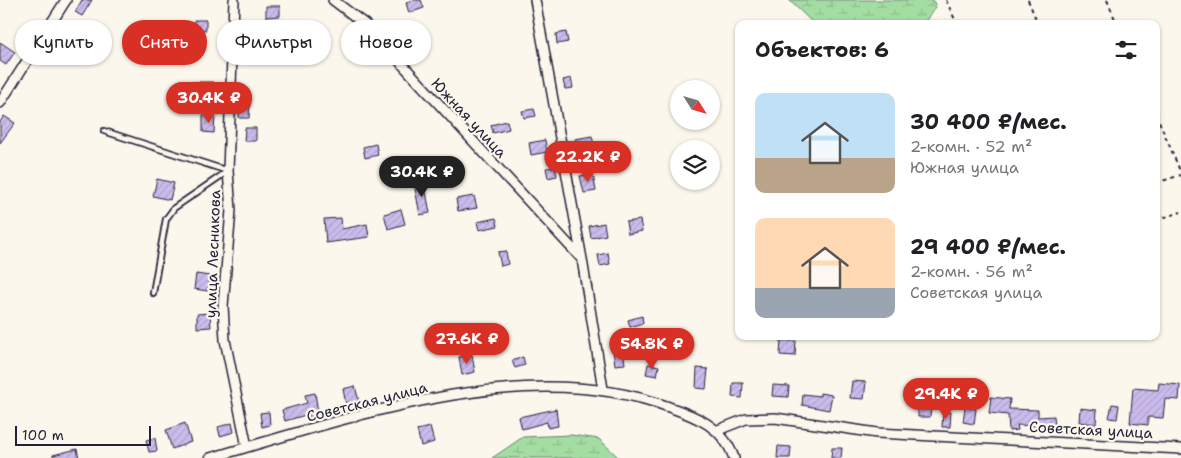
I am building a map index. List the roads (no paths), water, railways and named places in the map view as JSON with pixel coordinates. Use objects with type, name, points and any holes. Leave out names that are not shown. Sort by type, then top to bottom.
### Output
[{"type":"street","points":[[0,103],[66,0]]},
{"type":"street","name":"улица Лесникова","points":[[234,0],[228,171],[231,210],[223,314],[225,340],[246,448]]},
{"type":"street","name":"Южная улица","points":[[333,0],[366,25],[582,259]]},
{"type":"street","points":[[534,0],[582,259],[603,389]]},
{"type":"street","name":"Советская улица","points":[[210,458],[410,404],[475,392],[537,387],[603,389],[640,396],[690,415],[718,430],[746,419],[775,418],[877,433],[1181,449]]},
{"type":"street","points":[[718,430],[730,447],[734,458]]},
{"type":"lane","points":[[104,131],[228,171]]},
{"type":"lane","points":[[153,293],[166,219],[174,208],[228,171]]}]
